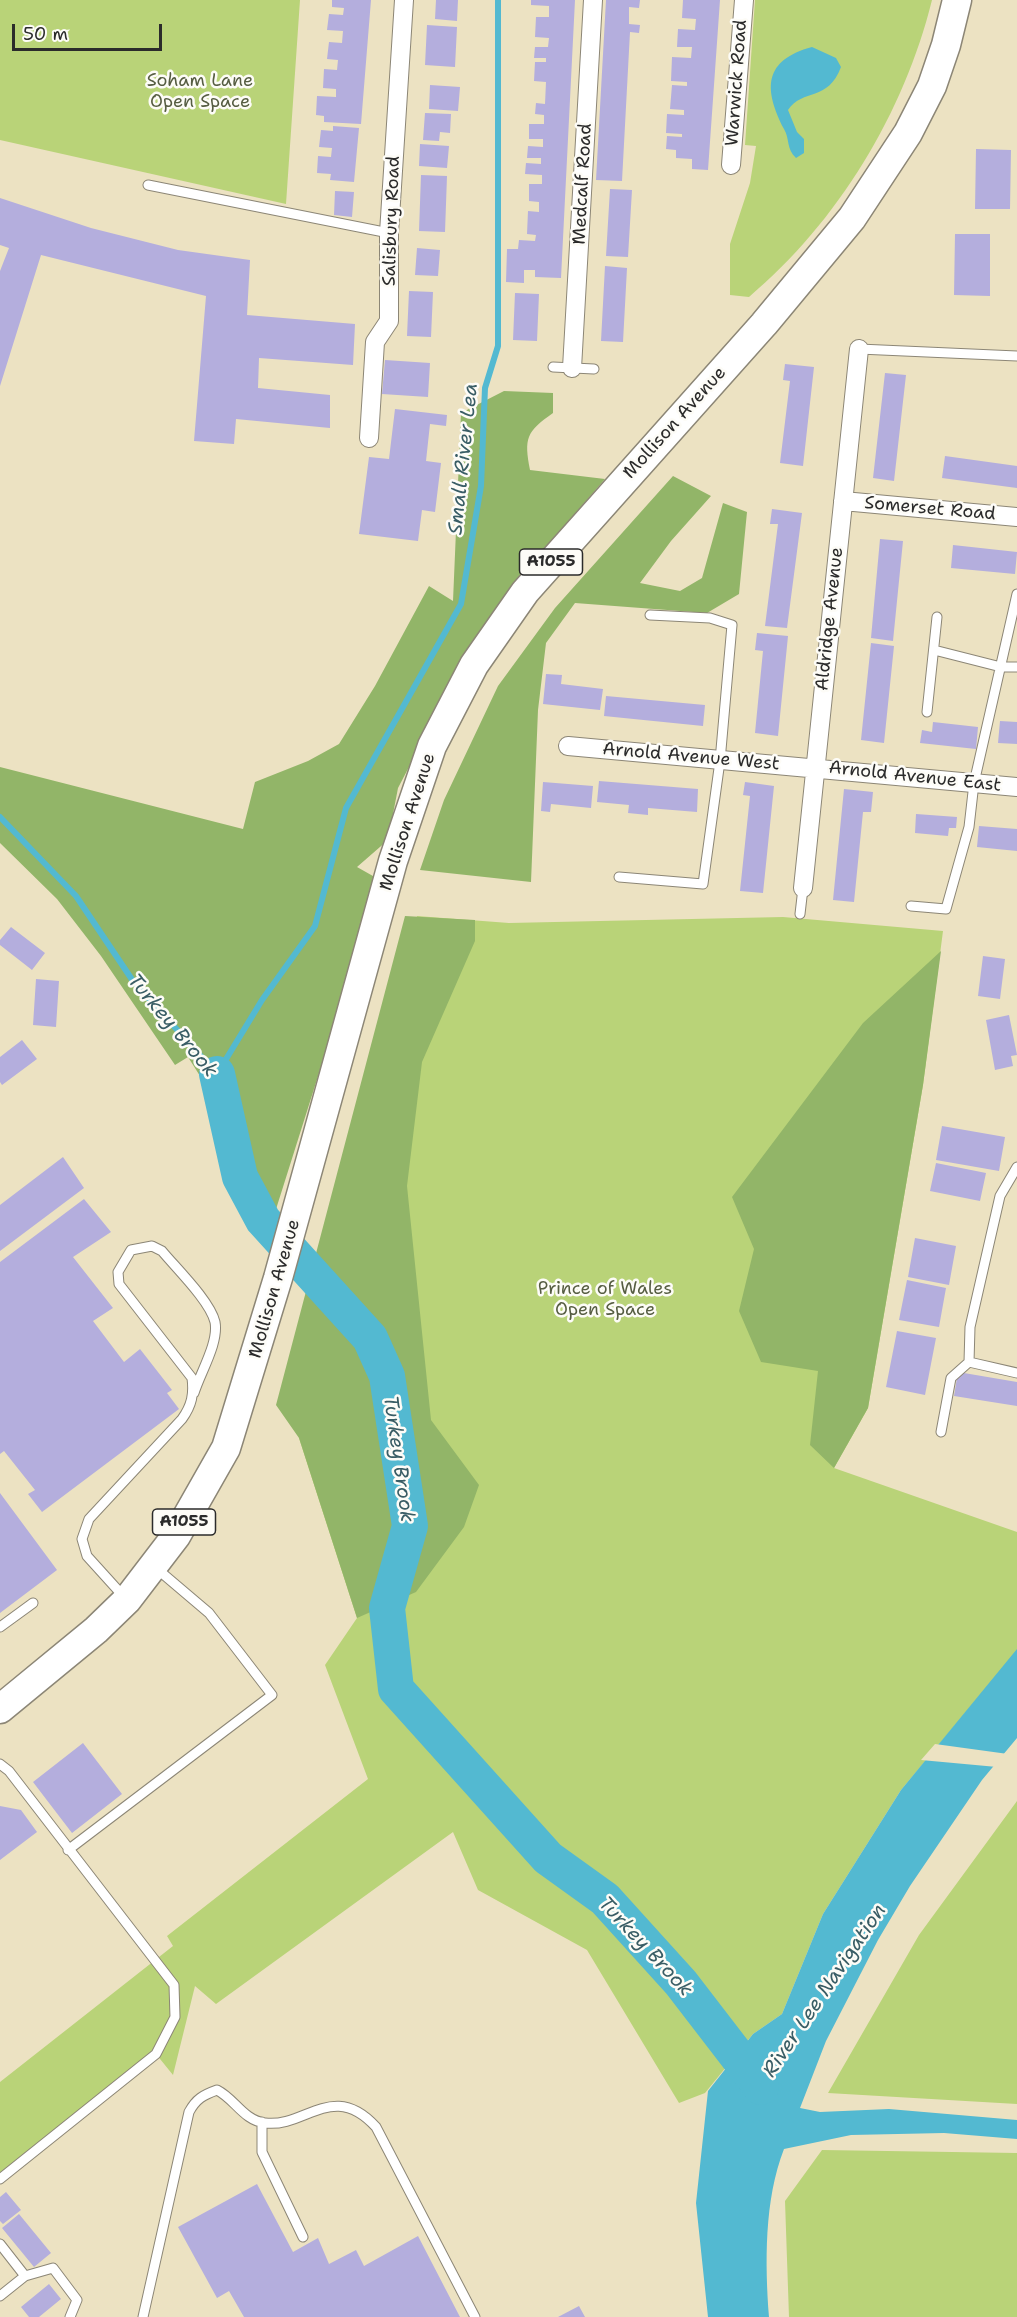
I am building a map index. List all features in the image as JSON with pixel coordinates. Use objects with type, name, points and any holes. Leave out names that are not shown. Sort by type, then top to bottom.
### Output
[{"type":"main road","name":"Mollison Avenue","points":[[0,1709],[96,1630],[127,1600],[154,1566],[199,1497],[226,1448],[278,1278],[393,861],[432,746],[474,665],[525,592],[764,324],[852,218],[908,133],[932,86],[946,45],[957,0]]},
{"type":"street","name":"Salisbury Road","points":[[369,438],[375,342],[389,321],[389,233],[404,0]]},
{"type":"street","name":"Medcalf Road","points":[[572,368],[593,0]]},
{"type":"street","name":"Warwick Road","points":[[731,165],[744,0]]},
{"type":"street","name":"Aldridge Avenue","points":[[803,888],[813,767],[859,349]]},
{"type":"street","name":"Somerset Road","points":[[843,501],[1017,517]]},
{"type":"street","name":"Arnold Avenue West","points":[[568,746],[720,761],[813,767]]},
{"type":"street","name":"Arnold Avenue East","points":[[813,767],[1017,787]]},
{"type":"lane","points":[[148,185],[389,233]]},
{"type":"lane","points":[[859,349],[1017,356]]},
{"type":"lane","points":[[553,367],[594,369]]},
{"type":"lane","points":[[911,906],[946,909],[969,826],[974,783],[1017,594]]},
{"type":"lane","points":[[620,877],[703,884],[720,761],[732,624],[710,618],[651,615]]},
{"type":"lane","points":[[927,712],[937,617]]},
{"type":"lane","points":[[934,650],[1001,667],[1017,667]]},
{"type":"lane","points":[[800,914],[803,888]]},
{"type":"lane","points":[[941,1432],[951,1378],[969,1362],[970,1327],[1000,1196],[1017,1167]]},
{"type":"lane","points":[[127,1600],[87,1556],[82,1539],[89,1519],[182,1419],[189,1408],[214,1338],[215,1323],[210,1310],[162,1251],[152,1246],[131,1250],[118,1272],[119,1284],[192,1378],[194,1393]]},
{"type":"lane","points":[[969,1362],[1017,1373]]},
{"type":"lane","points":[[68,1851],[272,1695],[209,1613],[154,1566]]},
{"type":"lane","points":[[0,1627],[33,1603]]},
{"type":"lane","points":[[0,1764],[9,1771],[68,1851],[174,1985],[175,2017],[156,2054],[0,2179]]},
{"type":"lane","points":[[143,2317],[189,2112],[194,2102],[202,2095],[217,2090],[229,2096],[239,2111],[262,2122],[289,2120],[322,2107],[343,2107],[368,2118],[376,2127],[475,2317]]},
{"type":"lane","points":[[262,2122],[262,2152],[303,2237]]},
{"type":"lane","points":[[0,2244],[24,2276]]},
{"type":"lane","points":[[0,2296],[24,2276],[53,2268],[77,2300],[69,2317]]},
{"type":"green space","name":"Soham Lane Open Space","points":[[0,0],[300,0],[286,204],[0,140]]},
{"type":"green space","points":[[755,0],[932,0],[920,42],[904,84],[863,163],[839,200],[811,235],[749,297],[730,295],[730,244],[750,183],[756,146],[745,145]]},
{"type":"green space","points":[[504,391],[553,393],[553,413],[537,425],[529,437],[527,450],[530,470],[605,479],[560,531],[489,626],[453,683],[398,788],[388,840],[357,867],[380,880],[265,1244],[247,1219],[231,1179],[212,1095],[188,1057],[175,1065],[101,956],[57,899],[0,843],[0,767],[243,829],[255,782],[308,761],[339,744],[375,686],[429,586],[453,601],[461,413]]},
{"type":"green space","points":[[673,476],[711,496],[671,541],[640,583],[680,591],[702,578],[723,503],[747,512],[739,594],[707,613],[575,603],[546,643],[538,710],[531,882],[420,870],[444,800],[498,686],[555,608]]},
{"type":"green space","points":[[405,916],[475,920],[475,941],[422,1062],[407,1186],[431,1420],[479,1485],[464,1527],[416,1592],[357,1618],[299,1438],[276,1405]]},
{"type":"green space","name":"Prince of Wales Open Space","points":[[417,916],[509,923],[783,917],[943,931],[923,1085],[868,1408],[834,1468],[1017,1532],[1017,1651],[901,1790],[823,1914],[782,2014],[753,2034],[705,2093],[679,2103],[587,1950],[478,1890],[453,1832],[216,2004],[195,1986],[173,2075],[156,2054],[0,2176],[0,2082],[173,1946],[167,1936],[368,1779],[325,1665],[357,1618],[299,1438]]},
{"type":"green space","points":[[941,951],[923,1085],[868,1408],[834,1468],[810,1445],[818,1371],[761,1362],[739,1311],[754,1249],[732,1197],[863,1023]]},
{"type":"green space","points":[[1017,1801],[1017,2104],[828,2093],[919,1935]]},
{"type":"green space","points":[[822,2150],[1017,2153],[1017,2317],[789,2317],[785,2201]]},
{"type":"water","points":[[812,47],[836,58],[841,67],[836,78],[829,85],[794,103],[788,110],[797,132],[804,139],[804,153],[796,158],[791,151],[773,101],[772,78],[784,60]]},
{"type":"water","name":"River Lee Navigation","points":[[1017,1649],[1017,1738],[982,1780],[910,1886],[878,1940],[826,2041],[800,2108],[820,2112],[889,2109],[1017,2120],[1017,2139],[944,2133],[851,2135],[784,2149],[777,2169],[769,2211],[767,2276],[769,2317],[708,2317],[696,2203],[708,2091],[753,2034],[782,2014],[823,1914],[901,1790]]},
{"type":"pier","points":[[935,1744],[1008,1754],[997,1767],[921,1760]]},
{"type":"building","points":[[332,0],[371,0],[361,124],[324,122],[324,116],[316,115],[317,96],[336,97],[336,89],[323,88],[324,69],[337,70],[338,60],[327,59],[329,42],[342,43],[343,31],[327,30],[329,14],[343,15],[344,8],[332,7]]},
{"type":"building","points":[[436,0],[458,0],[457,21],[435,19]]},
{"type":"building","points":[[531,0],[575,0],[561,278],[535,277],[535,270],[524,270],[524,283],[506,282],[507,249],[518,249],[519,240],[535,241],[536,235],[527,234],[528,211],[539,212],[539,202],[529,201],[529,184],[542,184],[542,175],[525,174],[526,163],[541,164],[541,158],[527,158],[528,146],[543,147],[543,139],[529,139],[529,124],[544,124],[544,115],[535,114],[536,103],[545,104],[546,82],[534,81],[535,62],[546,62],[546,58],[534,58],[535,47],[548,47],[549,38],[535,37],[536,17],[549,17],[549,6],[531,5]]},
{"type":"building","points":[[606,0],[640,0],[639,8],[629,7],[629,24],[640,25],[639,33],[630,32],[622,181],[596,180]]},
{"type":"building","points":[[683,0],[720,0],[708,170],[692,169],[692,159],[676,158],[676,150],[666,149],[667,136],[682,137],[682,134],[666,133],[667,114],[684,115],[684,110],[670,109],[672,85],[687,86],[687,82],[671,81],[672,57],[691,58],[692,47],[677,47],[678,29],[695,30],[696,19],[682,18]]},
{"type":"building","points":[[427,25],[457,27],[455,67],[425,65]]},
{"type":"building","points":[[430,85],[460,87],[458,111],[429,109]]},
{"type":"building","points":[[425,113],[451,114],[450,133],[440,132],[439,141],[423,140]]},
{"type":"building","points":[[333,126],[359,128],[354,182],[330,180],[331,174],[317,173],[318,156],[331,157],[332,148],[319,147],[321,130],[333,131]]},
{"type":"building","points":[[420,144],[449,146],[447,168],[419,166]]},
{"type":"building","points":[[976,149],[1011,150],[1010,209],[975,209]]},
{"type":"building","points":[[421,175],[447,176],[445,232],[419,231]]},
{"type":"building","points":[[610,189],[632,190],[628,257],[606,256]]},
{"type":"building","points":[[335,191],[354,192],[352,217],[334,215]]},
{"type":"building","points":[[0,198],[91,228],[178,250],[250,260],[247,315],[355,324],[353,365],[259,358],[258,388],[330,395],[330,428],[236,419],[234,444],[194,441],[206,296],[41,255],[0,386],[0,271],[9,248],[0,245]]},
{"type":"building","points":[[955,234],[990,234],[990,296],[954,295]]},
{"type":"building","points":[[417,248],[440,250],[438,276],[415,275]]},
{"type":"building","points":[[605,266],[627,268],[623,342],[601,341]]},
{"type":"building","points":[[409,291],[433,292],[431,337],[407,336]]},
{"type":"building","points":[[515,293],[539,294],[537,341],[513,340]]},
{"type":"building","points":[[385,360],[430,363],[428,397],[382,394]]},
{"type":"building","points":[[785,364],[814,367],[803,466],[780,463],[790,381],[783,380]]},
{"type":"building","points":[[885,373],[906,375],[894,481],[873,478]]},
{"type":"building","points":[[395,409],[447,415],[446,426],[430,424],[426,461],[441,463],[435,512],[422,510],[418,541],[359,534],[369,457],[389,459]]},
{"type":"building","points":[[945,456],[1017,466],[1017,488],[942,478]]},
{"type":"building","points":[[772,509],[802,513],[787,628],[765,626],[778,524],[770,524]]},
{"type":"building","points":[[880,539],[903,541],[893,641],[871,638]]},
{"type":"building","points":[[953,545],[1017,552],[1015,574],[951,568]]},
{"type":"building","points":[[757,633],[788,636],[778,736],[755,733],[763,651],[755,650]]},
{"type":"building","points":[[871,643],[894,646],[884,743],[861,740]]},
{"type":"building","points":[[546,674],[562,675],[561,684],[603,689],[600,710],[543,704]]},
{"type":"building","points":[[606,696],[705,705],[703,726],[604,716]]},
{"type":"building","points":[[1000,721],[1017,722],[1017,744],[998,743]]},
{"type":"building","points":[[933,722],[978,727],[976,749],[920,743],[922,730],[932,732]]},
{"type":"building","points":[[599,781],[698,789],[697,812],[648,808],[648,815],[628,813],[629,805],[597,802]]},
{"type":"building","points":[[543,782],[593,786],[591,808],[551,804],[550,812],[541,811]]},
{"type":"building","points":[[745,782],[774,786],[763,893],[740,891],[750,796],[743,795]]},
{"type":"building","points":[[844,789],[873,792],[871,812],[863,812],[854,902],[833,900]]},
{"type":"building","points":[[916,814],[957,817],[956,828],[949,828],[948,836],[915,833]]},
{"type":"building","points":[[979,826],[1017,829],[1017,851],[977,847]]},
{"type":"building","points":[[11,927],[45,953],[32,970],[0,945],[0,940]]},
{"type":"building","points":[[983,956],[1005,959],[1000,999],[978,996]]},
{"type":"building","points":[[36,979],[59,981],[56,1027],[33,1025]]},
{"type":"building","points":[[1009,1015],[1017,1055],[1011,1056],[1013,1066],[995,1070],[986,1020]]},
{"type":"building","points":[[22,1040],[37,1059],[2,1085],[0,1057]]},
{"type":"building","points":[[942,1126],[1005,1137],[999,1171],[936,1160]]},
{"type":"building","points":[[63,1157],[84,1188],[0,1251],[0,1205]]},
{"type":"building","points":[[936,1163],[986,1173],[980,1201],[930,1191]]},
{"type":"building","points":[[84,1199],[111,1232],[73,1257],[113,1308],[93,1321],[124,1362],[140,1349],[172,1390],[167,1393],[179,1409],[42,1512],[28,1494],[35,1490],[4,1451],[0,1454],[0,1262]]},
{"type":"building","points":[[915,1238],[956,1246],[949,1285],[908,1277]]},
{"type":"building","points":[[907,1280],[946,1288],[939,1327],[899,1320]]},
{"type":"building","points":[[897,1331],[936,1338],[925,1395],[886,1387]]},
{"type":"building","points":[[958,1372],[1017,1382],[1017,1406],[954,1396]]},
{"type":"building","points":[[0,1493],[57,1570],[0,1613]]},
{"type":"building","points":[[83,1743],[122,1794],[72,1833],[33,1782]]},
{"type":"building","points":[[0,1806],[21,1810],[37,1832],[0,1860]]},
{"type":"building","points":[[257,2184],[293,2252],[318,2238],[329,2264],[356,2250],[364,2266],[418,2236],[460,2317],[244,2317],[229,2291],[217,2298],[178,2227]]},
{"type":"building","points":[[6,2192],[21,2210],[3,2224],[0,2221],[0,2197]]},
{"type":"building","points":[[19,2214],[51,2253],[34,2267],[2,2228]]},
{"type":"building","points":[[49,2284],[61,2299],[39,2317],[29,2317],[21,2307]]},
{"type":"building","points":[[579,2306],[585,2317],[558,2317]]},
{"type":"waterway","name":"Small River Lea","points":[[0,817],[76,896],[133,981],[217,1074],[262,1000],[315,926],[346,808],[461,604],[481,486],[485,388],[498,346],[498,0]]},
{"type":"waterway","name":"Turkey Brook","points":[[217,1074],[240,1177],[263,1220],[370,1338],[387,1376],[410,1526],[387,1608],[396,1689],[548,1858],[605,1899],[681,1983],[761,2087]]}]
